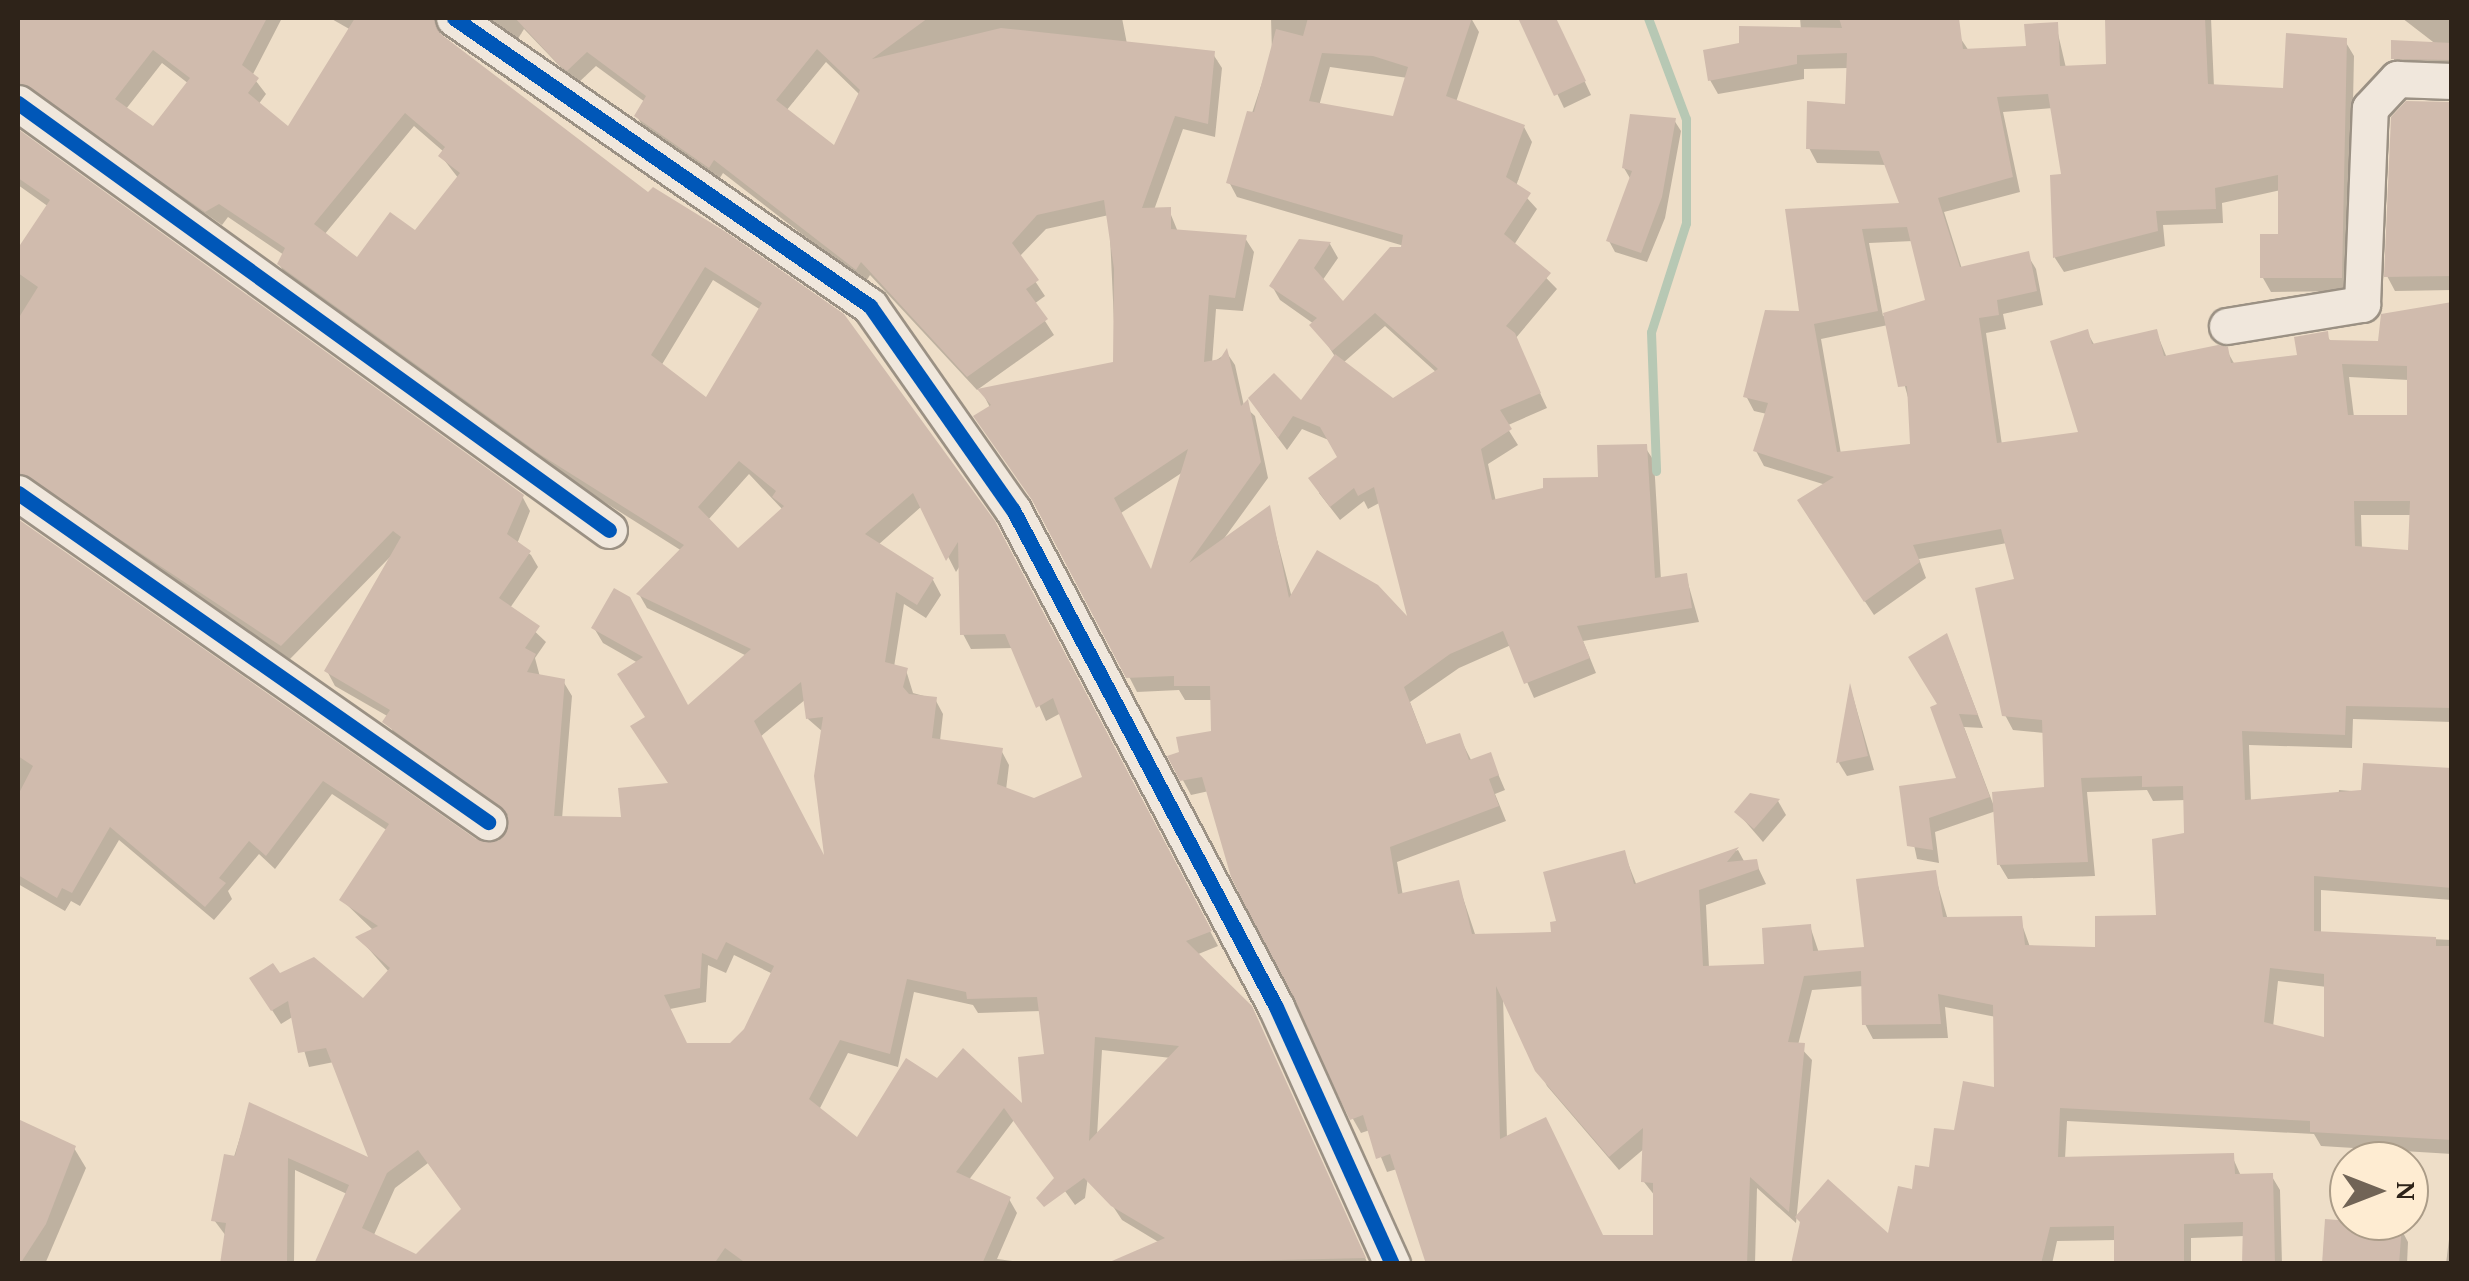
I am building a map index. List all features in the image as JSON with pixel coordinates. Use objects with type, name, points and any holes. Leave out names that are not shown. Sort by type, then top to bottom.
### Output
[{"type":"street","points":[[454,18],[870,306],[1013,510],[1276,1007],[1392,1264]]},
{"type":"street","points":[[2227,326],[2362,304],[2370,108],[2397,79],[2452,81]]},
{"type":"street","points":[[18,103],[609,530]]},
{"type":"street","points":[[18,493],[488,822]]},
{"type":"building","points":[[18,18],[267,18],[242,65],[259,78],[248,93],[288,126],[355,18],[433,18],[442,35],[648,192],[653,187],[726,232],[844,314],[995,521],[1212,931],[1186,941],[1252,1006],[1366,1258],[1105,1264],[1165,1238],[1111,1206],[1084,1178],[1044,1207],[1036,1198],[1054,1178],[1004,1108],[956,1172],[1011,1197],[982,1264],[747,1264],[725,1248],[714,1264],[314,1264],[349,1185],[288,1158],[287,1264],[220,1264],[226,1223],[211,1221],[224,1154],[235,1156],[249,1102],[368,1157],[326,1048],[298,1053],[288,1001],[271,1011],[249,978],[273,963],[280,973],[314,957],[363,998],[390,968],[355,937],[378,926],[339,900],[389,824],[323,781],[266,856],[249,841],[219,878],[226,883],[205,907],[110,827],[72,893],[62,888],[57,898],[18,875],[18,795],[33,766],[18,756],[18,519],[476,839],[498,841],[506,833],[508,814],[382,722],[390,710],[324,671],[401,537],[393,531],[281,646],[18,472],[18,319],[38,287],[18,273],[18,248],[50,200],[18,178],[18,129],[524,495],[507,534],[531,551],[499,598],[540,626],[525,648],[536,654],[527,672],[565,679],[554,816],[621,817],[618,788],[668,783],[630,726],[645,717],[617,674],[643,657],[591,628],[614,588],[630,597],[688,705],[751,649],[636,594],[684,545],[541,455],[277,264],[285,248],[219,204],[205,212],[18,82]],"holes":[[[153,50],[190,78],[153,126],[115,99]],[[405,113],[445,147],[438,156],[460,173],[415,230],[390,212],[357,257],[314,224]],[[705,267],[762,303],[706,397],[651,355]],[[739,461],[776,491],[772,497],[784,506],[738,548],[698,507]],[[913,493],[946,561],[958,542],[960,635],[1005,634],[1036,708],[1053,698],[1082,777],[1034,798],[997,784],[1003,748],[932,738],[937,697],[909,694],[903,687],[908,668],[885,662],[896,592],[917,605],[934,578],[865,534]],[[801,682],[806,719],[823,717],[814,776],[824,855],[754,721]],[[726,942],[774,966],[744,1029],[730,1043],[687,1043],[664,995],[700,988],[702,953],[717,960]],[[907,979],[966,992],[967,999],[1037,997],[1044,1054],[1018,1057],[1022,1103],[963,1048],[937,1078],[906,1058],[857,1137],[809,1099],[840,1040],[890,1054]],[[1095,1037],[1179,1046],[1089,1141]],[[418,1150],[461,1209],[416,1254],[362,1228],[387,1173]]]},
{"type":"building","points":[[515,18],[928,18],[872,59],[1001,28],[1215,51],[1208,124],[1175,116],[1142,208],[1171,207],[1171,229],[1247,235],[1235,298],[1209,295],[1204,362],[1220,359],[1227,348],[1241,406],[1248,399],[1261,462],[1189,563],[1270,505],[1289,598],[1317,550],[1378,585],[1407,616],[1374,487],[1358,496],[1354,488],[1330,507],[1308,478],[1337,457],[1320,427],[1293,416],[1278,438],[1248,398],[1274,373],[1301,400],[1335,354],[1393,398],[1438,369],[1375,313],[1332,351],[1309,325],[1317,318],[1269,286],[1299,239],[1331,242],[1314,268],[1343,301],[1390,247],[1401,247],[1403,235],[1226,183],[1247,111],[1254,112],[1276,29],[1303,36],[1308,18],[1472,18],[1446,96],[1525,125],[1506,177],[1531,193],[1504,234],[1551,273],[1506,326],[1515,333],[1541,393],[1500,410],[1512,429],[1481,449],[1492,500],[1543,488],[1543,478],[1598,477],[1597,445],[1647,444],[1655,578],[1687,573],[1692,608],[1577,626],[1590,658],[1524,684],[1503,631],[1450,654],[1404,687],[1426,744],[1460,733],[1469,760],[1491,752],[1499,775],[1489,779],[1499,806],[1390,847],[1398,894],[1459,880],[1472,934],[1551,932],[1550,922],[1556,921],[1543,872],[1625,850],[1634,884],[1739,847],[1727,862],[1757,859],[1759,869],[1699,890],[1703,966],[1764,964],[1762,928],[1811,924],[1813,951],[1864,947],[1856,879],[1936,870],[1943,917],[2022,916],[2025,945],[2095,947],[2095,916],[2156,915],[2152,839],[2184,833],[2183,786],[2142,787],[2142,776],[2081,778],[2088,862],[1997,865],[1992,792],[2044,787],[2042,720],[2002,716],[1975,588],[2014,579],[2001,529],[1913,545],[1920,562],[1864,602],[1797,500],[1834,477],[1753,451],[1768,403],[1743,397],[1765,310],[1799,311],[1785,209],[1899,203],[1879,151],[1806,149],[1807,101],[1845,104],[1847,53],[1797,55],[1797,64],[1708,81],[1703,50],[1739,43],[1739,26],[1842,28],[1839,18],[1959,18],[1963,49],[2026,46],[2024,24],[2058,22],[2060,66],[2106,64],[2105,18],[2205,18],[2208,84],[2283,88],[2286,33],[2347,38],[2342,278],[2260,278],[2260,234],[2278,234],[2278,175],[2215,188],[2216,209],[2156,211],[2158,231],[2053,258],[2050,175],[2061,174],[2048,94],[1997,97],[2013,177],[1938,198],[1960,267],[2029,251],[2037,291],[1997,300],[1999,315],[1979,318],[1997,443],[2078,432],[2050,341],[2088,329],[2092,344],[2157,329],[2164,356],[2218,345],[2228,347],[2231,363],[2297,355],[2294,337],[2328,331],[2329,340],[2378,341],[2381,314],[2452,302],[2452,708],[2346,706],[2345,735],[2242,731],[2245,800],[2361,790],[2363,763],[2452,768],[2452,888],[2314,876],[2314,931],[2436,937],[2436,946],[2452,946],[2452,1140],[2310,1132],[2310,1121],[2060,1108],[2058,1157],[2234,1153],[2235,1174],[2273,1173],[2275,1264],[2242,1264],[2243,1222],[2184,1224],[2184,1264],[2114,1264],[2114,1226],[2050,1227],[2041,1264],[1791,1264],[1800,1222],[1795,1217],[1828,1179],[1888,1233],[1898,1186],[1912,1189],[1915,1165],[1929,1167],[1934,1128],[1954,1130],[1963,1081],[1994,1087],[1993,1005],[1938,994],[1941,1024],[1862,1025],[1861,971],[1804,976],[1788,1042],[1805,1043],[1789,1212],[1750,1177],[1747,1264],[1426,1264],[1390,1154],[1376,1159],[1363,1115],[1350,1120],[1231,877],[1202,777],[1180,781],[1167,756],[1179,752],[1176,737],[1211,731],[1210,686],[1174,686],[1174,676],[1126,678],[1032,500],[973,416],[991,405],[977,389],[1113,362],[1114,269],[1104,200],[1037,215],[1012,243],[1039,280],[1026,289],[1048,319],[967,377],[861,262],[856,270],[714,160],[709,168],[634,116],[646,96],[587,52],[567,71]],"holes":[[[817,49],[860,90],[834,145],[776,100]],[[1322,53],[1373,56],[1408,67],[1393,116],[1309,101]],[[1907,227],[1925,300],[1883,313],[1898,387],[1907,386],[1910,444],[1837,452],[1814,324],[1878,311],[1862,229]],[[2342,364],[2407,366],[2407,415],[2348,415]],[[1188,449],[1151,569],[1114,498]],[[2354,501],[2410,501],[2408,550],[2355,546]],[[2270,968],[2324,974],[2324,1037],[2264,1022]],[[1496,986],[1535,1071],[1609,1157],[1643,1128],[1641,1182],[1653,1183],[1653,1235],[1603,1235],[1546,1117],[1500,1139]]]},
{"type":"building","points":[[1518,18],[1556,18],[1586,81],[1554,96]]},
{"type":"building","points":[[2391,40],[2452,43],[2452,60],[2391,59]]},
{"type":"building","points":[[2406,101],[2452,102],[2452,276],[2384,277],[2391,117]]},
{"type":"building","points":[[1630,114],[1676,118],[1662,197],[1641,253],[1606,241],[1632,171],[1622,168]]},
{"type":"building","points":[[1947,633],[1978,715],[1959,714],[1990,797],[1929,818],[1933,850],[1907,846],[1899,786],[1956,778],[1930,707],[1937,704],[1908,657]]},
{"type":"building","points":[[1850,683],[1868,756],[1836,763]]},
{"type":"building","points":[[1750,793],[1780,799],[1754,829],[1734,812]]},
{"type":"building","points":[[18,1119],[76,1146],[46,1224],[20,1264]]},
{"type":"building","points":[[2325,1219],[2329,1219],[2329,1241],[2401,1241],[2399,1264],[2322,1264]]},
{"type":"waterway","points":[[1648,18],[1686,119],[1686,223],[1651,332],[1656,471]]},
{"type":"cycle path","points":[[454,18],[870,306],[1013,510],[1276,1007],[1392,1264]]},
{"type":"cycle path","points":[[18,103],[609,530]]},
{"type":"cycle path","points":[[18,493],[488,822]]}]
